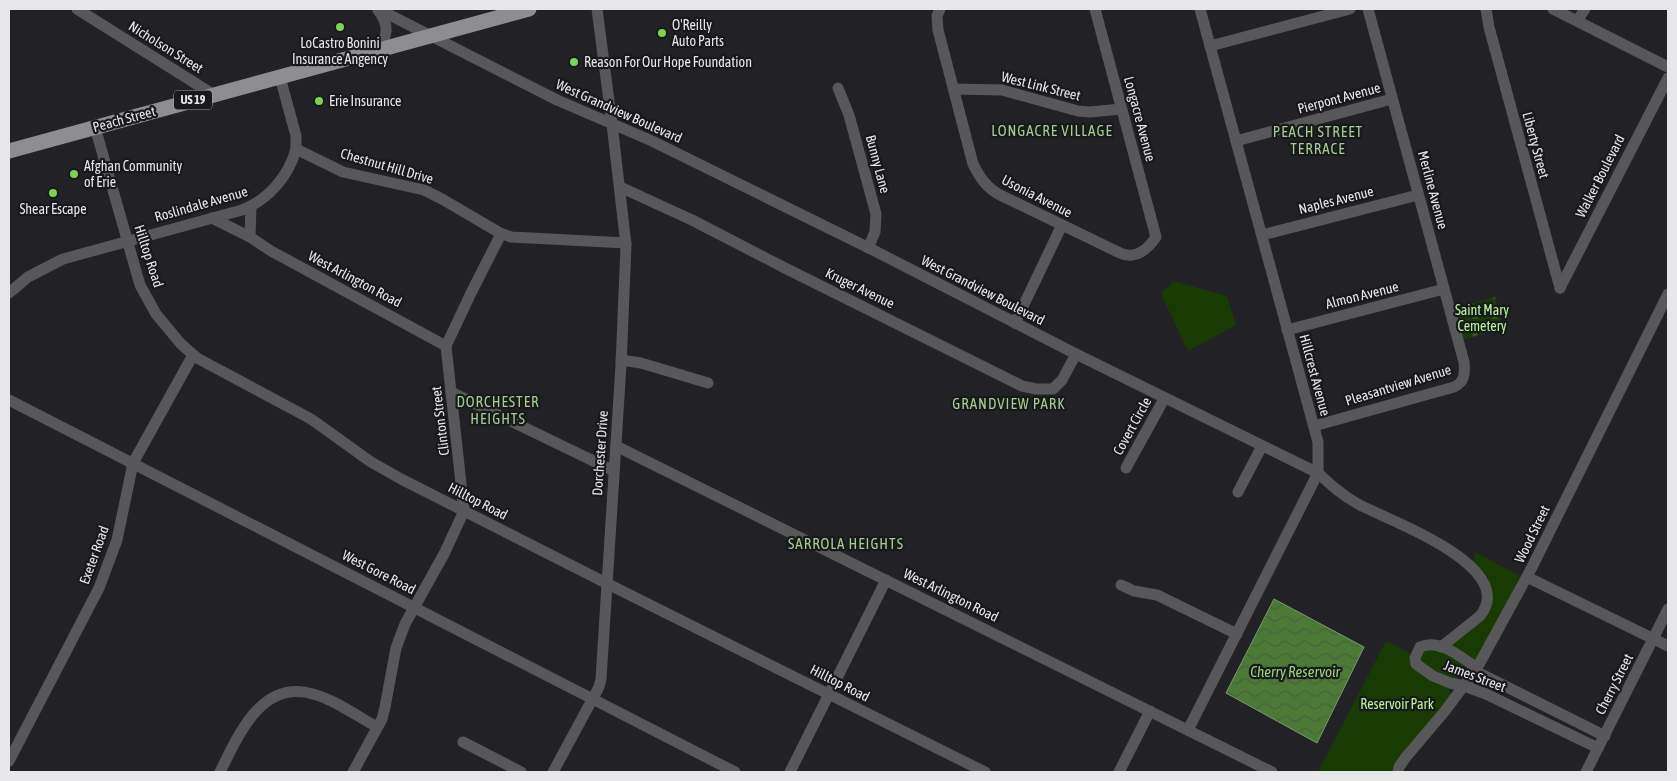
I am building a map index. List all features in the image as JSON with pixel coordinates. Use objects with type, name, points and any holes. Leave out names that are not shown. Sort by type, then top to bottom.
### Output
[{"type":"main road","name":"Peach Street","points":[[10,148],[95,127],[529,9]]},
{"type":"street","name":"Nicholson Street","points":[[77,9],[214,95]]},
{"type":"street","name":"West Grandview Boulevard","points":[[378,9],[568,106],[652,141],[868,248],[1164,399],[1318,473],[1340,493],[1358,504],[1444,546],[1474,568],[1485,588],[1487,596],[1485,610],[1475,621],[1442,647]]},
{"type":"street","points":[[377,50],[387,33],[385,20],[378,9]]},
{"type":"street","name":"Dorchester Drive","points":[[553,772],[600,687],[621,360],[626,243],[597,9]]},
{"type":"street","name":"Longacre Avenue","points":[[1095,9],[1156,237]]},
{"type":"street","name":"Hillcrest Avenue","points":[[1188,730],[1318,473],[1319,451],[1314,426],[1200,9]]},
{"type":"street","points":[[1210,46],[1350,9]]},
{"type":"street","name":"Merline Avenue","points":[[1368,9],[1464,362],[1465,373],[1463,380]]},
{"type":"street","name":"Liberty Street","points":[[1486,9],[1560,288]]},
{"type":"street","points":[[1553,9],[1668,67]]},
{"type":"street","points":[[1578,21],[1585,9]]},
{"type":"street","name":"Usonia Avenue","points":[[940,10],[937,16],[938,30],[973,164],[984,183],[1000,195],[1125,255],[1136,254],[1146,249],[1156,237]]},
{"type":"street","points":[[280,77],[296,136],[296,149]]},
{"type":"street","name":"Walker Boulevard","points":[[1560,288],[1668,78]]},
{"type":"street","name":"Bunny Lane","points":[[838,88],[849,115],[876,214],[875,232],[868,248]]},
{"type":"street","name":"West Link Street","points":[[954,89],[1002,90],[1078,111],[1090,112],[1121,109]]},
{"type":"street","name":"Pierpont Avenue","points":[[1236,141],[1392,99]]},
{"type":"street","name":"Hilltop Road","points":[[95,127],[137,275],[146,297],[165,326],[193,355],[311,419],[370,462],[608,584],[985,772]]},
{"type":"street","name":"Roslindale Avenue","points":[[9,293],[28,276],[63,259],[251,206],[263,199],[274,188],[288,169],[296,149]]},
{"type":"street","name":"Chestnut Hill Drive","points":[[296,149],[343,172],[424,190],[501,234],[626,243]]},
{"type":"street","name":"Kruger Avenue","points":[[620,187],[692,220],[782,268],[1022,386],[1036,389],[1053,389],[1062,380],[1076,354]]},
{"type":"street","name":"Naples Avenue","points":[[1262,235],[1418,195]]},
{"type":"street","points":[[250,238],[251,206]]},
{"type":"street","name":"West Arlington Road","points":[[212,218],[446,346]]},
{"type":"street","points":[[1015,323],[1062,225]]},
{"type":"street","points":[[446,346],[501,234]]},
{"type":"street","name":"Almon Avenue","points":[[1287,330],[1444,289]]},
{"type":"street","name":"Wood Street","points":[[1398,772],[1406,757],[1476,670],[1527,577],[1668,294]]},
{"type":"street","name":"Clinton Street","points":[[446,346],[464,511]]},
{"type":"street","name":"Exeter Road","points":[[9,761],[99,588],[109,564],[120,528],[133,463],[193,355]]},
{"type":"street","points":[[621,360],[641,363],[708,383]]},
{"type":"street","name":"Pleasantview Avenue","points":[[1314,426],[1454,387],[1463,380]]},
{"type":"street","points":[[452,392],[614,471]]},
{"type":"street","name":"Covert Circle","points":[[1126,468],[1164,399]]},
{"type":"street","name":"West Gore Road","points":[[9,400],[735,772]]},
{"type":"street","name":"West Arlington Road","points":[[616,446],[1272,772]]},
{"type":"street","points":[[1238,492],[1262,446]]},
{"type":"street","points":[[353,772],[377,728],[385,707],[396,648],[405,624],[444,554],[464,511]]},
{"type":"street","points":[[1527,577],[1668,646]]},
{"type":"street","points":[[790,772],[886,580]]},
{"type":"street","points":[[1121,585],[1134,591],[1157,595],[1237,634]]},
{"type":"street","name":"Cherry Street","points":[[1586,772],[1668,609]]},
{"type":"street","name":"James Street","points":[[1598,748],[1486,694],[1433,676],[1416,664],[1415,658],[1420,647],[1428,644],[1442,647],[1476,670],[1605,736]]},
{"type":"street","points":[[220,772],[243,728],[255,711],[275,696],[286,693],[314,694],[377,728]]},
{"type":"street","points":[[1119,772],[1150,711]]},
{"type":"street","points":[[463,742],[522,772]]},
{"type":"green space","points":[[1173,281],[1227,296],[1236,325],[1188,351],[1162,296],[1162,291],[1169,287]]},
{"type":"green space","name":"Saint Mary Cemetery","points":[[1495,297],[1504,328],[1461,340],[1453,309]]},
{"type":"green space","points":[[1475,552],[1520,576],[1478,658],[1474,660],[1452,648],[1451,644],[1463,633],[1475,627],[1489,610],[1491,592],[1488,577],[1474,562]]},
{"type":"green space","name":"Reservoir Park","points":[[1386,641],[1408,652],[1421,662],[1441,680],[1452,696],[1393,772],[1318,772]]},
{"type":"green space","points":[[1431,647],[1458,660],[1463,665],[1463,675],[1457,680],[1422,666],[1420,652]]},
{"type":"water","name":"Cherry Reservoir","points":[[1274,599],[1364,647],[1317,743],[1226,693]]},
{"type":"place","name":"LoCastro Bonini Insurance Angency","points":[[340,27]]},
{"type":"place","name":"O'Reilly Auto Parts","points":[[662,33]]},
{"type":"place","name":"Reason For Our Hope Foundation","points":[[574,62]]},
{"type":"place","name":"Erie Insurance","points":[[319,101]]},
{"type":"place","name":"Afghan Community of Erie","points":[[74,174]]},
{"type":"place","name":"Shear Escape","points":[[53,193]]},
{"type":"district","name":"LONGACRE VILLAGE","points":[[1052,130]]},
{"type":"district","name":"PEACH STREET TERRACE","points":[[1318,140]]},
{"type":"district","name":"GRANDVIEW PARK","points":[[1009,403]]},
{"type":"district","name":"DORCHESTER HEIGHTS","points":[[498,410]]},
{"type":"district","name":"SARROLA HEIGHTS","points":[[846,543]]}]
